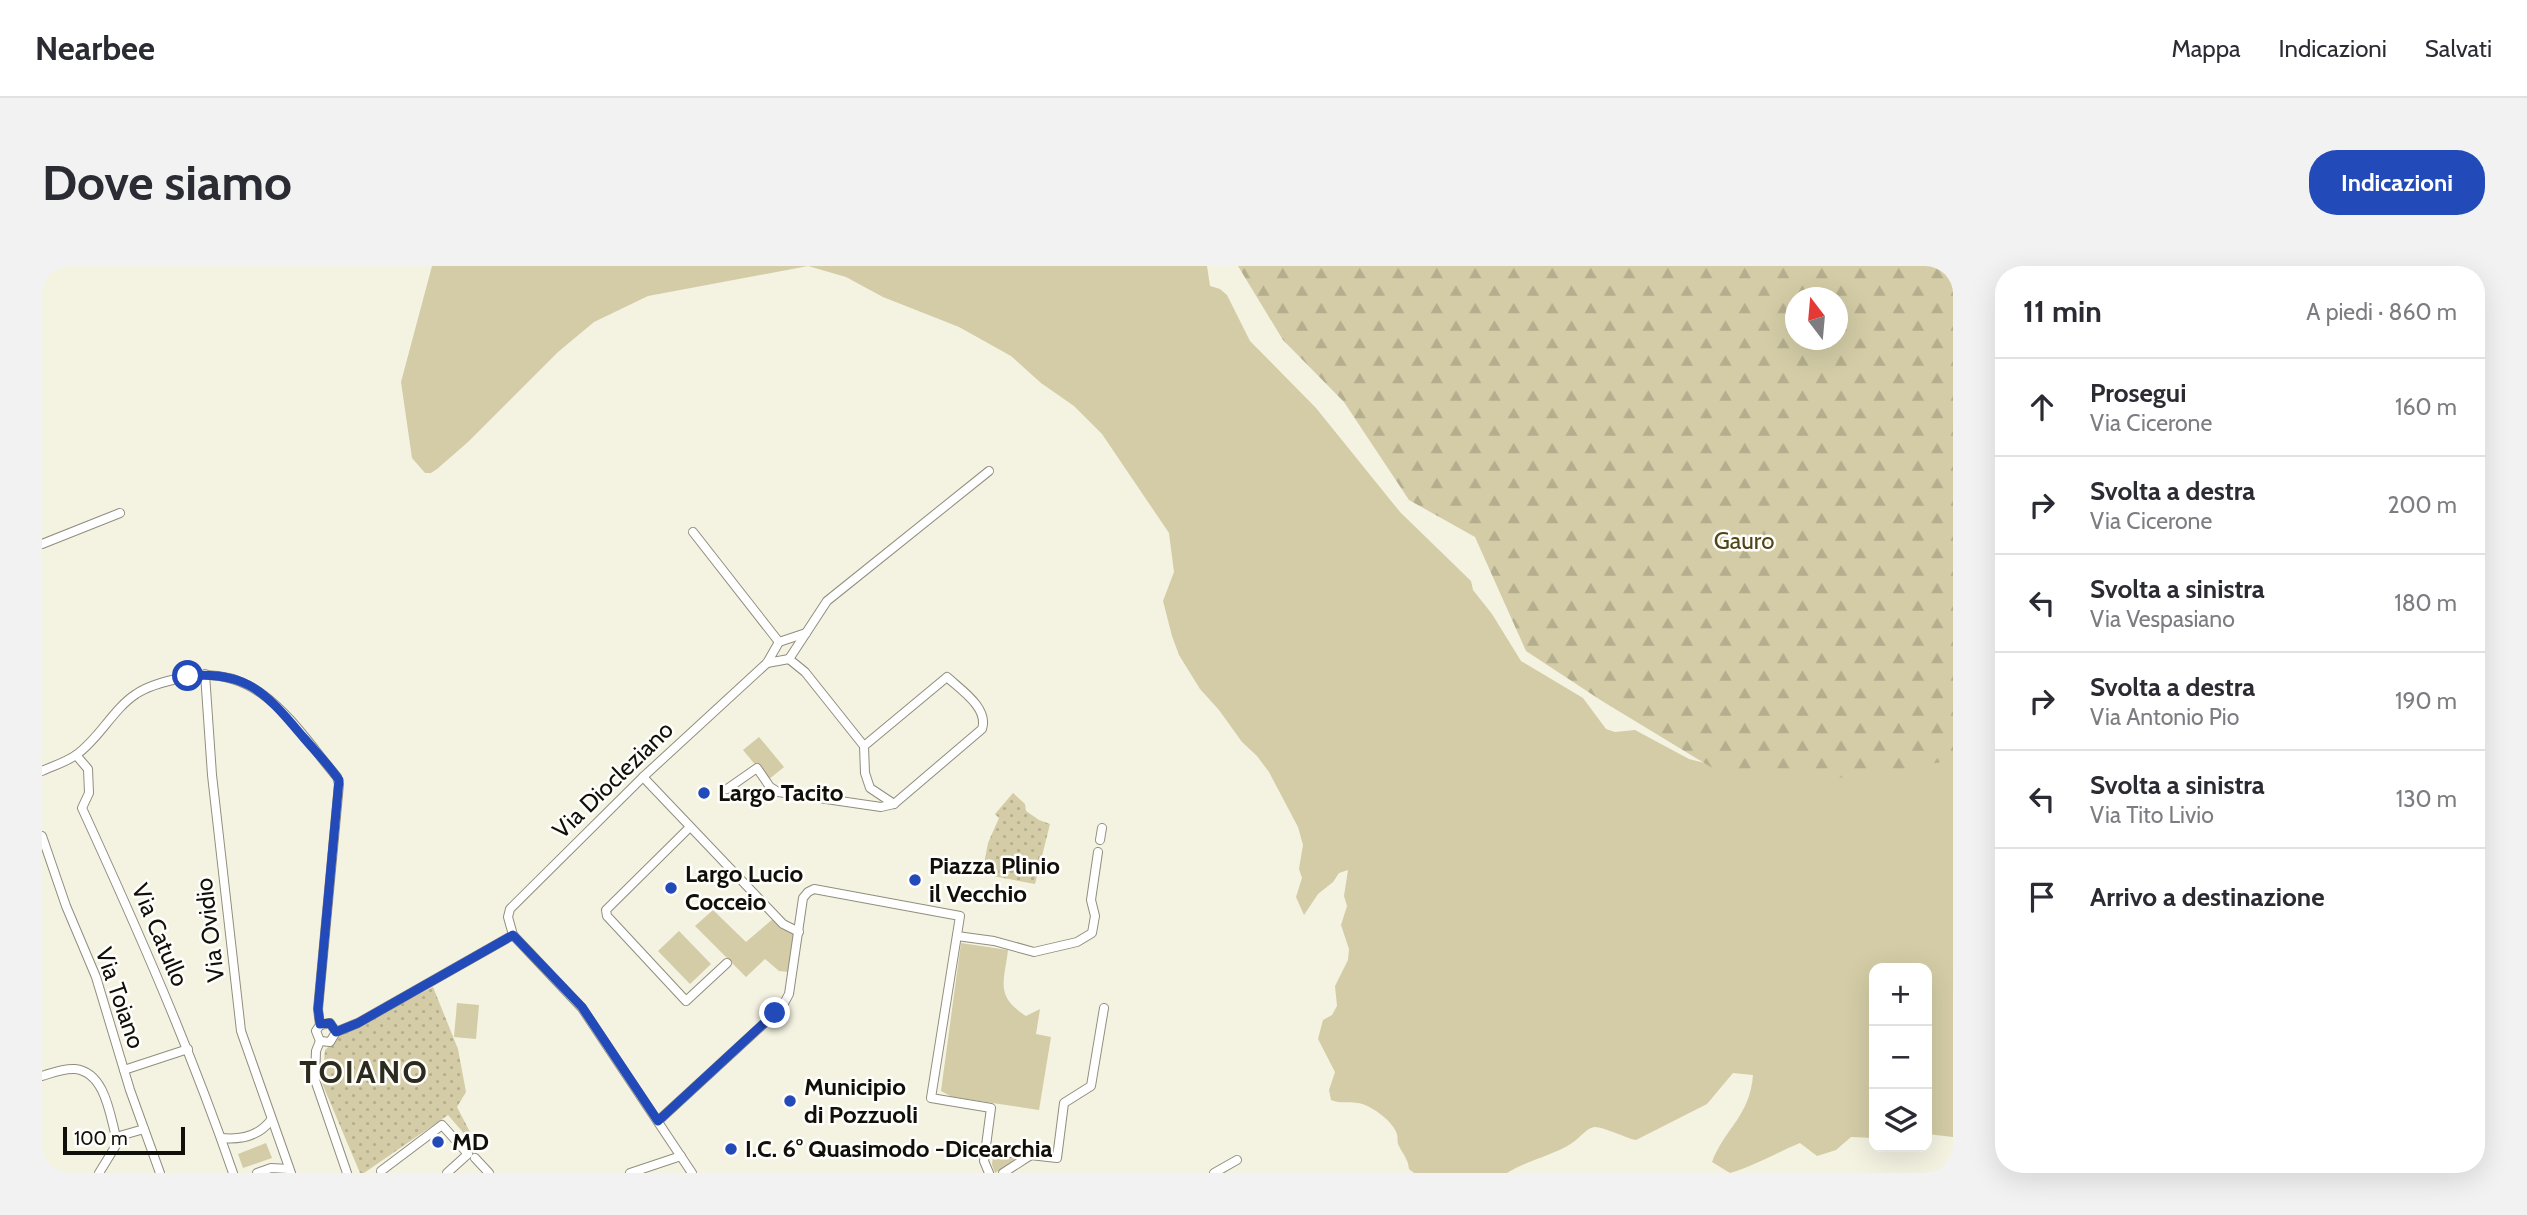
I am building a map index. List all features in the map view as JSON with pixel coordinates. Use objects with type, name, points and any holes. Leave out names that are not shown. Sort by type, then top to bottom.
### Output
[{"type":"street","points":[[767,663],[789,659],[827,601],[989,471]]},
{"type":"street","points":[[42,544],[120,513]]},
{"type":"street","points":[[694,531],[779,642],[806,633]]},
{"type":"street","name":"Via Diocleziano","points":[[513,935],[508,917],[516,900],[643,777],[767,663],[779,642]]},
{"type":"street","points":[[789,659],[805,672],[864,746],[865,773],[870,788],[894,804]]},
{"type":"street","points":[[42,771],[76,755],[135,694],[170,680],[205,674],[240,680],[264,693],[339,780],[318,1009],[320,1024],[316,1032],[320,1041],[316,1051],[315,1080],[347,1173]]},
{"type":"street","name":"Via Ovidio","points":[[205,674],[212,775],[241,1031],[290,1171]]},
{"type":"street","points":[[727,789],[757,768],[770,787],[778,792],[881,807],[894,804],[982,729],[983,716],[971,698],[947,677],[864,746]]},
{"type":"street","name":"Via Catullo","points":[[76,755],[88,769],[89,793],[82,808],[129,909],[188,1049],[233,1173]]},
{"type":"street","points":[[643,777],[783,924],[799,932]]},
{"type":"street","points":[[691,827],[606,910],[607,916],[686,1001],[727,963]]},
{"type":"street","points":[[1100,839],[1102,828]]},
{"type":"street","name":"Via Toiano","points":[[42,836],[66,906],[96,977],[124,1070],[160,1173]]},
{"type":"street","points":[[957,936],[994,941],[1034,952],[1077,942],[1092,933],[1095,916],[1091,900],[1098,852]]},
{"type":"street","points":[[658,1121],[782,1007],[789,995],[803,898],[814,890],[960,915],[931,1098],[991,1108],[984,1161],[988,1173]]},
{"type":"street","points":[[320,1041],[332,1041],[336,1032],[358,1023],[513,935],[582,1007],[692,1173]]},
{"type":"street","points":[[985,1150],[1057,1158],[1064,1102],[1091,1086],[1104,1009]]},
{"type":"street","points":[[320,1024],[330,1023],[336,1032]]},
{"type":"street","points":[[124,1070],[188,1049]]},
{"type":"street","points":[[42,1076],[74,1069],[82,1070],[96,1080],[102,1090],[118,1142],[99,1173]]},
{"type":"street","points":[[221,1138],[238,1139],[260,1131],[271,1120]]},
{"type":"street","points":[[380,1172],[442,1125],[468,1154],[447,1173]]},
{"type":"street","points":[[117,1137],[144,1129]]},
{"type":"street","points":[[1003,1173],[1031,1155]]},
{"type":"street","points":[[630,1173],[681,1156]]},
{"type":"street","points":[[475,1158],[489,1173]]},
{"type":"street","points":[[1214,1173],[1237,1160]]},
{"type":"street","points":[[257,1173],[271,1168],[290,1171]]},
{"type":"green space","points":[[432,266],[808,266],[648,296],[594,322],[558,352],[468,442],[437,469],[425,473],[412,458],[401,382]]},
{"type":"green space","points":[[808,266],[1207,266],[1210,286],[1227,295],[1250,341],[1316,408],[1400,512],[1471,581],[1473,590],[1492,614],[1521,661],[1583,698],[1606,729],[1615,732],[1635,730],[1689,759],[1720,767],[1953,758],[1953,1137],[1932,1135],[1932,963],[1869,963],[1869,1138],[1851,1137],[1836,1150],[1817,1156],[1800,1143],[1730,1173],[1712,1162],[1742,1112],[1753,1075],[1733,1073],[1707,1104],[1636,1140],[1594,1127],[1564,1147],[1507,1173],[1414,1173],[1409,1169],[1398,1144],[1395,1129],[1386,1119],[1363,1104],[1331,1100],[1329,1090],[1335,1072],[1318,1039],[1323,1020],[1332,1015],[1337,1006],[1335,986],[1348,960],[1349,949],[1341,925],[1347,906],[1344,896],[1348,870],[1339,873],[1333,882],[1318,894],[1304,915],[1296,897],[1302,878],[1299,869],[1303,845],[1298,827],[1269,772],[1200,689],[1179,655],[1172,636],[1163,601],[1174,572],[1169,533],[1102,434],[1074,406],[1041,383],[1011,356],[959,327],[883,297],[846,277]]},
{"type":"green space","name":"Gauro","points":[[1238,266],[1953,266],[1953,760],[1851,778],[1719,772],[1526,651],[1475,537],[1409,500],[1344,402],[1283,340]]},
{"type":"green space","points":[[759,737],[784,767],[768,780],[743,750]]},
{"type":"green space","points":[[1013,793],[1025,804],[1026,811],[1050,824],[1035,884],[982,874],[988,843],[999,818],[995,814]]},
{"type":"green space","points":[[713,910],[746,942],[774,918],[795,933],[789,972],[779,971],[765,959],[746,977],[695,926]]},
{"type":"green space","points":[[679,931],[711,964],[690,984],[658,951]]},
{"type":"green space","points":[[961,943],[1008,950],[1004,980],[1006,995],[1016,1009],[1026,1016],[1040,1009],[1036,1034],[1051,1037],[1039,1110],[952,1097],[941,1091]]},
{"type":"green space","points":[[433,987],[458,1049],[466,1092],[457,1107],[471,1134],[467,1137],[448,1115],[364,1173],[360,1173],[322,1083],[325,1050],[340,1036]]},
{"type":"green space","points":[[457,1003],[479,1005],[476,1039],[454,1037]]},
{"type":"green space","points":[[266,1143],[272,1158],[243,1168],[238,1154]]},
{"type":"green space","points":[[993,1154],[1022,1157],[995,1173],[992,1165]]},
{"type":"place","name":"Largo Tacito","points":[[704,793]]},
{"type":"place","name":"Piazza Plinio il Vecchio","points":[[915,880]]},
{"type":"place","name":"Largo Lucio Cocceio","points":[[671,888]]},
{"type":"place","name":"Municipio di Pozzuoli","points":[[790,1101]]},
{"type":"place","name":"MD","points":[[438,1142]]},
{"type":"place","name":"I.C. 6° Quasimodo -Dicearchia","points":[[731,1149]]},
{"type":"district","name":"TOIANO","points":[[364,1072]]},
{"type":"route","points":[[188,676],[220,675],[240,680],[264,693],[339,780],[318,1009],[320,1024],[330,1023],[336,1032],[358,1023],[513,935],[582,1007],[658,1121],[775,1013]]}]
